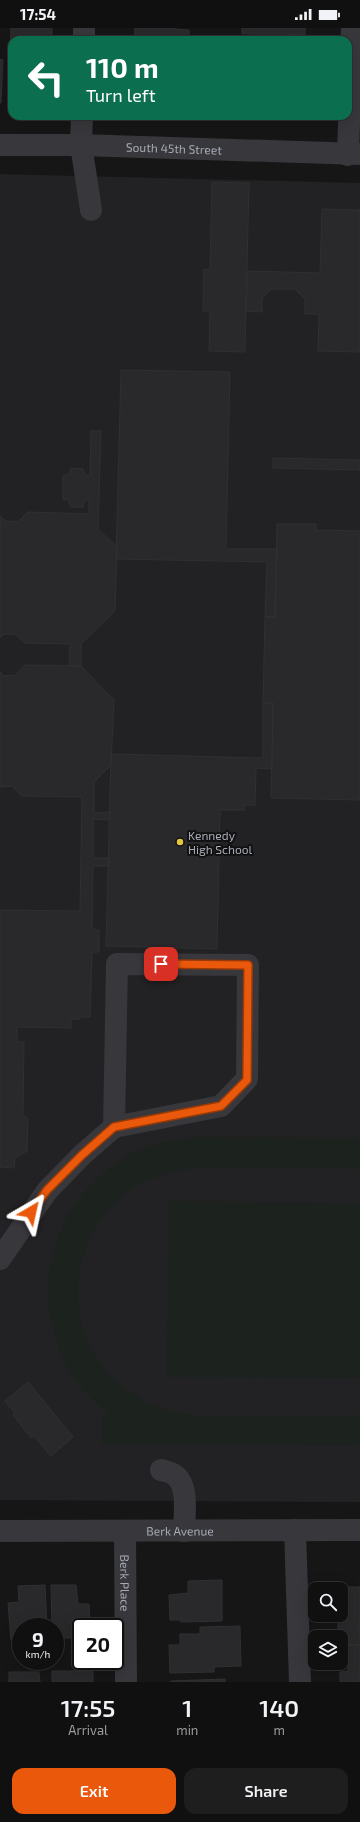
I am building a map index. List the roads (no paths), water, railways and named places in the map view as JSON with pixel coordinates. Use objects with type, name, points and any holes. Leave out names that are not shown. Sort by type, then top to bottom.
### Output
[{"type":"street","points":[[352,28],[354,154]]},
{"type":"street","points":[[82,120],[81,145],[91,210]]},
{"type":"street","name":"South 45th Street","points":[[0,145],[81,145],[354,154]]},
{"type":"street","points":[[0,1258],[47,1190],[82,1155],[114,1127],[221,1106],[247,1080],[248,965],[117,964],[114,1127]]},
{"type":"street","points":[[161,1470],[174,1475],[182,1484],[184,1495],[184,1531]]},
{"type":"street","points":[[295,1530],[300,1682]]},
{"type":"street","name":"Berk Avenue","points":[[0,1531],[360,1530]]},
{"type":"street","name":"Berk Place","points":[[125,1531],[126,1682]]},
{"type":"place","name":"Kennedy High School","points":[[180,842]]}]
